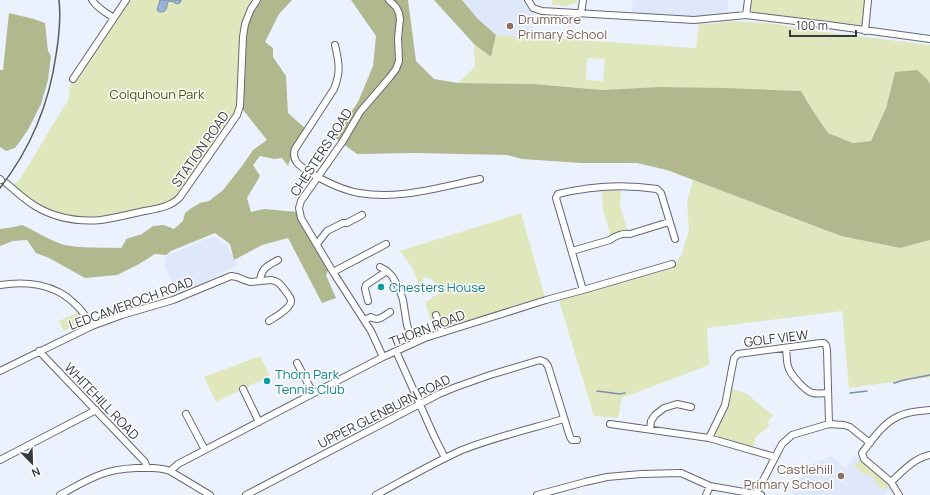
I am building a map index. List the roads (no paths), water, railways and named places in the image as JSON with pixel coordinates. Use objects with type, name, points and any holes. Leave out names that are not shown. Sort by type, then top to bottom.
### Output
[{"type":"street","points":[[92,0],[95,5],[114,18]]},
{"type":"street","points":[[73,79],[126,0]]},
{"type":"street","name":"STATION ROAD","points":[[2,181],[44,211],[57,216],[82,221],[107,219],[161,208],[173,203],[180,197],[237,115],[240,106],[243,37],[245,24],[251,9],[257,0]]},
{"type":"street","name":"CHESTERS ROAD","points":[[383,357],[371,331],[333,272],[301,218],[299,208],[301,201],[360,112],[396,69],[399,61],[398,38],[400,18],[396,7],[389,0]]},
{"type":"street","points":[[528,0],[533,8],[542,11],[694,20],[746,15],[930,39]]},
{"type":"street","points":[[581,13],[583,0]]},
{"type":"street","points":[[746,15],[748,0]]},
{"type":"street","points":[[865,31],[868,0]]},
{"type":"street","points":[[335,45],[339,74],[337,81],[334,89],[299,142],[294,154],[295,160],[298,164],[330,184],[358,193],[383,195],[417,192],[480,179]]},
{"type":"street","points":[[583,290],[556,198],[558,194],[579,189],[623,186],[657,189],[661,193],[674,239]]},
{"type":"street","points":[[317,244],[327,231],[343,223],[348,225],[362,215]]},
{"type":"street","points":[[572,251],[610,240],[614,237],[630,234],[669,222]]},
{"type":"street","points":[[333,272],[386,244]]},
{"type":"street","points":[[269,321],[287,308],[291,299],[278,282],[271,280],[260,280],[264,268],[278,260]]},
{"type":"street","points":[[655,261],[657,268]]},
{"type":"street","name":"THORN ROAD","points":[[170,471],[178,464],[313,393],[383,357],[414,343],[442,332],[546,300],[672,264]]},
{"type":"street","points":[[380,267],[387,271],[396,282],[401,294],[407,325],[414,343]]},
{"type":"street","points":[[368,302],[365,289],[366,285],[387,271]]},
{"type":"street","name":"LEDCAMEROCH ROAD","points":[[0,371],[92,326],[178,298],[231,276],[250,282],[260,280]]},
{"type":"street","points":[[0,285],[28,283],[43,286],[56,291],[76,304],[92,326]]},
{"type":"street","points":[[364,320],[371,315],[375,319],[379,319],[390,312]]},
{"type":"street","points":[[436,315],[442,332]]},
{"type":"street","name":"GOLF VIEW","points":[[710,438],[725,405],[734,358],[738,354],[821,343],[826,345],[829,424]]},
{"type":"street","points":[[786,348],[789,370],[793,376],[808,392],[813,394],[828,393]]},
{"type":"street","name":"WHITEHILL ROAD","points":[[39,351],[145,462],[147,468]]},
{"type":"street","points":[[396,351],[445,458]]},
{"type":"street","name":"UPPER GLENBURN ROAD","points":[[246,495],[420,404],[456,387],[540,360],[545,362],[548,366],[571,439],[577,440]]},
{"type":"street","points":[[297,364],[313,393]]},
{"type":"street","points":[[243,389],[259,422]]},
{"type":"street","points":[[650,429],[651,421],[655,415],[664,408],[677,404],[691,407]]},
{"type":"street","points":[[0,460],[96,410]]},
{"type":"street","points":[[899,495],[890,482],[864,459],[862,453],[888,423],[899,416],[913,412],[930,410]]},
{"type":"street","points":[[186,414],[205,450]]},
{"type":"street","points":[[376,495],[445,458],[475,446],[564,419]]},
{"type":"street","points":[[610,424],[710,438],[775,457]]},
{"type":"street","points":[[537,495],[600,479],[642,474],[681,473],[710,486],[758,494],[782,444],[792,435],[829,424],[844,425],[850,427],[870,443]]},
{"type":"street","points":[[890,482],[916,460],[930,455]]},
{"type":"street","points":[[60,495],[106,472],[147,468],[158,468],[170,471],[206,494]]},
{"type":"street","points":[[706,495],[710,486]]},
{"type":"water","points":[[160,0],[181,0],[180,3],[176,4],[169,1],[166,10],[161,12],[157,10]]},
{"type":"waterway","points":[[894,383],[930,375]]},
{"type":"waterway","points":[[597,391],[620,394],[625,393]]},
{"type":"waterway","points":[[850,393],[867,391]]},
{"type":"railway","points":[[0,188],[11,173],[29,142],[37,125],[49,91],[59,34],[59,0]]},
{"type":"place","name":"Drummore Primary School","points":[[510,26]]},
{"type":"place","name":"Chesters House","points":[[381,287]]},
{"type":"place","name":"Thorn Park Tennis Club","points":[[267,381]]},
{"type":"place","name":"Castlehill Primary School","points":[[841,476]]},
{"type":"park label","name":"Colquhoun Park","points":[[157,94]]}]
